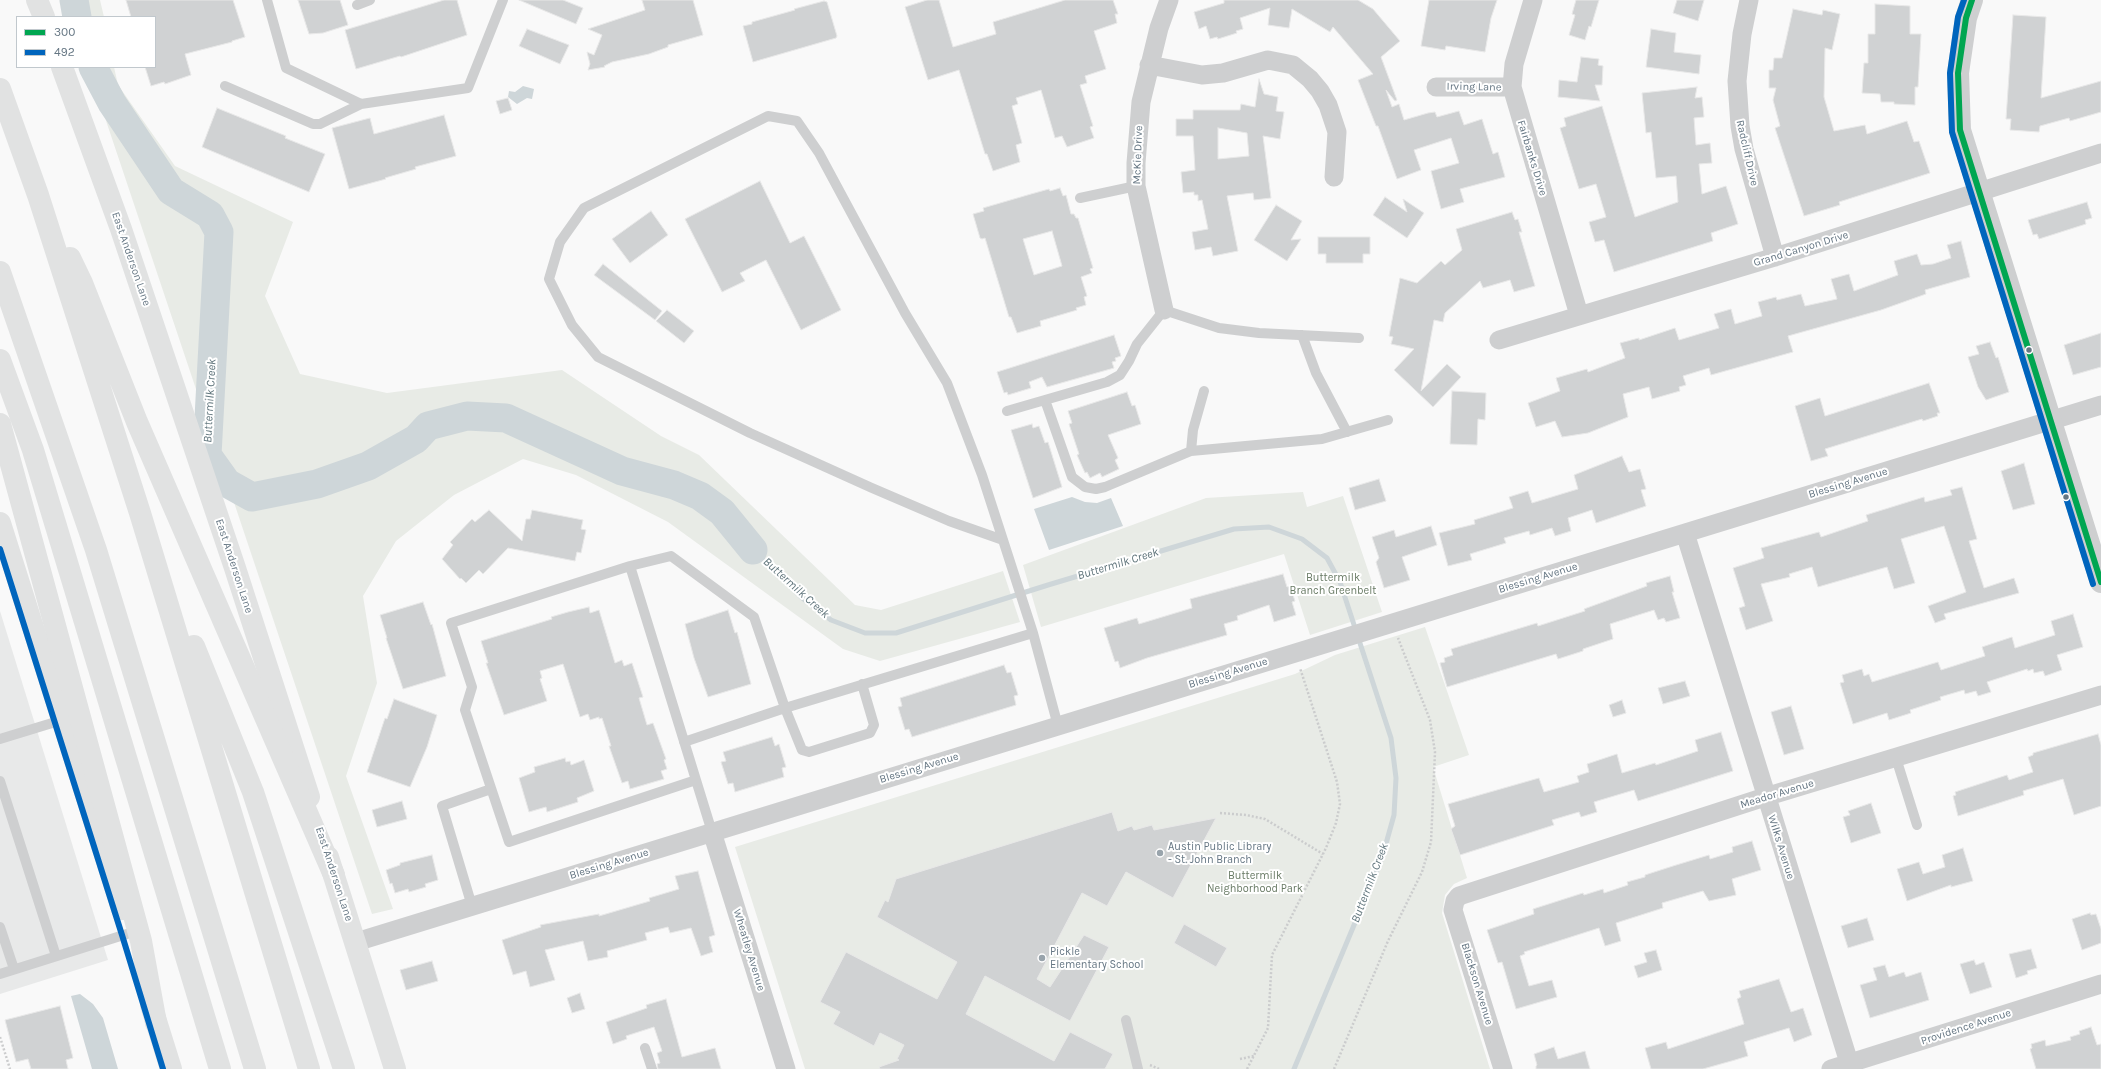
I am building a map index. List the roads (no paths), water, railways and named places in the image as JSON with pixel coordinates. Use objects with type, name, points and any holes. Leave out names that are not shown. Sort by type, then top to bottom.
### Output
[{"type":"main road","points":[[37,0],[44,16]]},
{"type":"main road","name":"East Anderson Lane","points":[[62,68],[121,228],[235,568],[356,942],[395,1069]]},
{"type":"main road","points":[[0,89],[38,195],[140,513],[309,1069]]},
{"type":"main road","points":[[38,195],[82,283],[137,422],[334,875]]},
{"type":"main road","points":[[0,272],[96,550],[255,1069]]},
{"type":"main road","points":[[0,360],[33,450],[220,1069]]},
{"type":"main road","points":[[0,424],[141,941],[156,1022]]},
{"type":"main road","points":[[140,513],[253,792],[344,1069]]},
{"type":"main road","points":[[0,523],[130,933],[171,1069]]},
{"type":"street","name":"McKie Drive","points":[[1164,310],[1136,186],[1141,102],[1159,28],[1169,0]]},
{"type":"street","name":"Fairbanks Drive","points":[[1533,0],[1514,64],[1512,87],[1579,315]]},
{"type":"street","name":"Radcliff Drive","points":[[1749,0],[1742,34],[1737,81],[1740,126],[1744,149],[1775,257]]},
{"type":"street","points":[[1972,0],[1966,18],[1961,45],[1958,101],[1960,130],[2101,582]]},
{"type":"street","points":[[1149,65],[1202,75],[1223,73],[1268,60],[1293,65],[1310,79],[1320,91],[1328,105],[1337,132],[1334,177]]},
{"type":"street","name":"Irving Lane","points":[[1436,86],[1512,87]]},
{"type":"street","name":"Grand Canyon Drive","points":[[1499,340],[1775,257],[1980,193],[2101,153]]},
{"type":"street","name":"Blessing Avenue","points":[[356,942],[2101,405]]},
{"type":"street","name":"Wilks Avenue","points":[[1685,534],[1765,797],[1850,1066]]},
{"type":"street","name":"Meador Avenue","points":[[1456,898],[1467,892],[1765,797],[2101,694]]},
{"type":"street","name":"Wheatley Avenue","points":[[712,832],[786,1069]]},
{"type":"street","name":"Blackson Avenue","points":[[1456,898],[1453,910],[1503,1069]]},
{"type":"street","name":"Providence Avenue","points":[[1830,1069],[1850,1066],[2101,984]]},
{"type":"lane","points":[[266,0],[286,68],[361,104]]},
{"type":"lane","points":[[356,4],[370,0]]},
{"type":"lane","points":[[225,86],[313,124],[320,124],[361,104],[468,88],[503,0]]},
{"type":"lane","points":[[1003,540],[949,521],[750,433],[598,357],[572,325],[548,279],[560,242],[584,208],[768,116],[797,121],[820,153],[905,313],[947,383],[982,475],[1003,540],[1012,568],[1031,628],[1058,726]]},
{"type":"lane","points":[[1080,198],[1136,186]]},
{"type":"lane","points":[[1007,411],[1107,382],[1120,375],[1143,334],[1164,310],[1219,328],[1259,333],[1359,338]]},
{"type":"lane","points":[[1302,335],[1316,373],[1347,432]]},
{"type":"lane","points":[[1191,451],[1193,430],[1204,391]]},
{"type":"lane","points":[[1045,400],[1072,477],[1085,488],[1105,487],[1191,451],[1322,439],[1388,420]]},
{"type":"lane","points":[[696,780],[509,842],[465,710],[472,687],[451,623],[630,566],[671,556],[754,617],[785,708],[802,750],[809,752],[870,733],[874,725],[862,684]]},
{"type":"lane","points":[[630,566],[712,832]]},
{"type":"lane","points":[[684,742],[1031,628]]},
{"type":"lane","points":[[0,739],[62,720]]},
{"type":"lane","points":[[1896,758],[1917,825]]},
{"type":"lane","points":[[0,782],[56,956]]},
{"type":"lane","points":[[472,906],[442,806],[492,789]]},
{"type":"lane","points":[[0,927],[14,969]]},
{"type":"lane","points":[[0,974],[130,933]]},
{"type":"lane","points":[[1126,1020],[1138,1069]]},
{"type":"lane","points":[[645,1048],[652,1069]]},
{"type":"waterway","name":"Buttermilk Creek","points":[[74,0],[77,16]]},
{"type":"waterway","name":"Buttermilk Creek","points":[[94,68],[112,103],[171,191],[210,215],[219,232],[207,455],[227,483],[252,497],[317,484],[368,466],[416,439],[428,426],[467,416],[506,418],[622,471],[674,485],[700,496],[722,512],[753,550]]},
{"type":"waterway","points":[[103,108],[112,103]]},
{"type":"waterway","name":"Buttermilk Creek","points":[[753,550],[801,597],[831,620],[865,633],[896,633],[1234,529],[1269,527],[1302,539],[1327,558],[1340,582],[1391,738],[1396,778],[1394,815],[1382,858],[1294,1069]]},
{"type":"place","name":"Austin Public Library - St. John Branch","points":[[1160,853]]},
{"type":"place","name":"Pickle Elementary School","points":[[1042,958]]},
{"type":"park label","name":"Buttermilk Branch Greenbelt","points":[[1333,584]]},
{"type":"park label","name":"Buttermilk Neighborhood Park","points":[[1255,882]]}]
